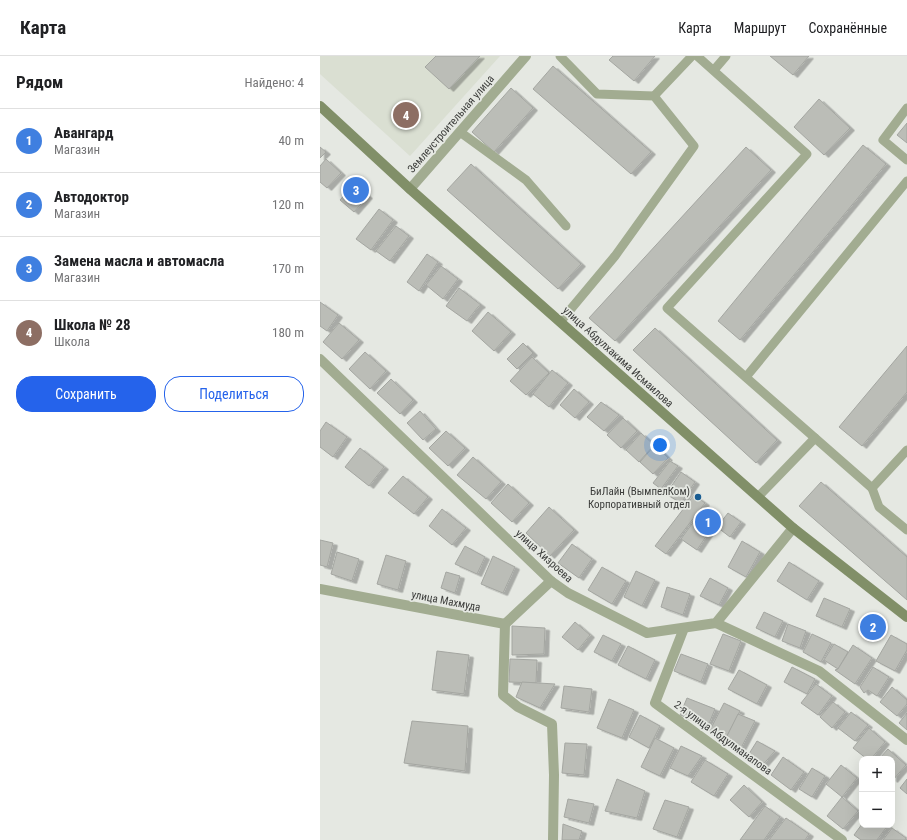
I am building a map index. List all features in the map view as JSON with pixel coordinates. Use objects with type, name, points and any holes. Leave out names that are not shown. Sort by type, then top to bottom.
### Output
[{"type":"main road","name":"улица Абдулхакима Исмаилова","points":[[320,106],[410,189],[793,528],[907,617]]},
{"type":"street","name":"Землеустроительная улица","points":[[410,189],[526,56]]},
{"type":"street","name":"улица Хизроева","points":[[320,359],[551,581],[568,593],[647,633],[716,623]]},
{"type":"street","points":[[793,528],[716,623],[819,671],[907,740]]},
{"type":"street","points":[[551,581],[505,624],[503,695],[518,707],[552,724],[554,774],[553,840]]},
{"type":"street","name":"улица Махмуда","points":[[320,589],[505,624]]},
{"type":"street","name":"2-я улица Абдулманапова","points":[[684,628],[655,703],[842,840]]},
{"type":"lane","points":[[560,56],[597,94],[654,96],[692,56]]},
{"type":"lane","points":[[698,56],[807,154],[667,308],[872,488],[879,507],[907,530]]},
{"type":"lane","points":[[714,70],[726,56]]},
{"type":"lane","points":[[560,322],[615,256],[694,146],[654,96]]},
{"type":"lane","points":[[907,108],[883,140],[907,160]]},
{"type":"lane","points":[[460,132],[526,180],[566,226]]},
{"type":"lane","points":[[746,377],[907,181]]},
{"type":"lane","points":[[758,497],[815,438]]},
{"type":"lane","points":[[872,488],[907,450]]},
{"type":"shaded area","points":[[320,56],[500,56],[410,156],[320,74]]},
{"type":"building","points":[[436,56],[480,56],[449,89],[425,67]]},
{"type":"building","points":[[613,56],[655,56],[634,81],[609,60]]},
{"type":"building","points":[[770,56],[809,56],[793,75]]},
{"type":"building","points":[[553,66],[651,152],[631,174],[533,89]]},
{"type":"building","points":[[511,88],[533,108],[494,152],[472,132]]},
{"type":"building","points":[[819,99],[850,128],[824,155],[794,127]]},
{"type":"building","points":[[907,123],[907,143],[897,135]]},
{"type":"building","points":[[863,145],[886,164],[740,340],[718,321]]},
{"type":"building","points":[[320,147],[326,152],[320,158]]},
{"type":"building","points":[[746,147],[771,170],[615,341],[589,318]]},
{"type":"building","points":[[326,159],[341,173],[327,188],[320,182],[320,166]]},
{"type":"building","points":[[471,164],[581,264],[558,289],[447,190]]},
{"type":"building","points":[[354,184],[368,196],[354,212],[340,200]]},
{"type":"building","points":[[379,209],[393,220],[371,250],[356,239]]},
{"type":"building","points":[[396,226],[409,236],[390,261],[376,251]]},
{"type":"building","points":[[427,254],[438,262],[419,291],[407,282]]},
{"type":"building","points":[[441,266],[458,279],[443,299],[426,285]]},
{"type":"building","points":[[459,288],[481,305],[467,321],[446,306]]},
{"type":"building","points":[[320,302],[338,315],[327,331],[320,326]]},
{"type":"building","points":[[488,312],[511,332],[494,351],[472,331]]},
{"type":"building","points":[[339,323],[359,340],[342,359],[323,342]]},
{"type":"building","points":[[655,328],[777,440],[756,463],[633,350]]},
{"type":"building","points":[[523,343],[533,353],[517,369],[507,359]]},
{"type":"building","points":[[907,346],[907,392],[862,446],[839,427]]},
{"type":"building","points":[[365,352],[386,371],[370,389],[349,369]]},
{"type":"building","points":[[532,357],[549,373],[526,395],[510,381]]},
{"type":"building","points":[[552,370],[568,383],[549,407],[533,394]]},
{"type":"building","points":[[391,379],[413,400],[400,414],[377,393]]},
{"type":"building","points":[[574,389],[589,402],[575,418],[560,405]]},
{"type":"building","points":[[601,402],[619,415],[604,431],[587,417]]},
{"type":"building","points":[[420,411],[436,429],[423,440],[407,423]]},
{"type":"building","points":[[623,418],[637,431],[621,448],[607,435]]},
{"type":"building","points":[[326,422],[347,437],[333,457],[320,447],[320,431]]},
{"type":"building","points":[[446,431],[465,448],[448,466],[429,448]]},
{"type":"building","points":[[641,433],[654,445],[639,462],[626,450]]},
{"type":"building","points":[[655,445],[668,458],[653,474],[640,462]]},
{"type":"building","points":[[360,448],[384,467],[369,486],[345,467]]},
{"type":"building","points":[[473,457],[501,482],[486,499],[457,475]]},
{"type":"building","points":[[670,461],[678,466],[661,489],[653,483]]},
{"type":"building","points":[[681,472],[695,482],[681,503],[666,494]]},
{"type":"building","points":[[403,476],[428,497],[414,514],[388,493]]},
{"type":"building","points":[[821,482],[907,557],[907,600],[799,506]]},
{"type":"building","points":[[508,484],[529,503],[512,522],[491,503]]},
{"type":"building","points":[[694,495],[705,503],[666,554],[655,546]]},
{"type":"building","points":[[549,507],[574,530],[550,556],[526,533]]},
{"type":"building","points":[[442,509],[466,528],[452,545],[429,526]]},
{"type":"building","points":[[702,510],[717,520],[697,550],[681,539]]},
{"type":"building","points":[[728,513],[741,522],[730,537],[717,527]]},
{"type":"building","points":[[320,540],[333,543],[327,567],[320,565]]},
{"type":"building","points":[[742,541],[760,552],[746,577],[728,567]]},
{"type":"building","points":[[572,544],[592,559],[579,578],[558,563]]},
{"type":"building","points":[[465,546],[485,557],[477,574],[455,564]]},
{"type":"building","points":[[337,552],[359,559],[352,581],[331,574]]},
{"type":"building","points":[[386,555],[406,561],[398,590],[377,584]]},
{"type":"building","points":[[493,556],[515,567],[503,593],[481,584]]},
{"type":"building","points":[[789,562],[819,581],[807,600],[777,581]]},
{"type":"building","points":[[602,567],[626,581],[612,604],[588,590]]},
{"type":"building","points":[[636,571],[655,580],[642,606],[624,597]]},
{"type":"building","points":[[446,572],[460,576],[455,593],[441,588]]},
{"type":"building","points":[[710,578],[728,588],[719,605],[700,596]]},
{"type":"building","points":[[667,587],[690,594],[683,615],[661,607]]},
{"type":"building","points":[[824,598],[850,609],[842,627],[816,616]]},
{"type":"building","points":[[764,612],[783,621],[775,637],[756,628]]},
{"type":"building","points":[[575,622],[590,635],[578,650],[562,637]]},
{"type":"building","points":[[788,624],[806,631],[800,648],[782,641]]},
{"type":"building","points":[[512,626],[545,628],[544,654],[512,655]]},
{"type":"building","points":[[723,634],[741,641],[729,671],[710,664]]},
{"type":"building","points":[[812,634],[831,643],[821,662],[803,652]]},
{"type":"building","points":[[603,635],[621,644],[612,661],[594,652]]},
{"type":"building","points":[[891,635],[907,644],[907,650],[895,671],[876,661]]},
{"type":"building","points":[[834,644],[848,652],[838,669],[824,660]]},
{"type":"building","points":[[853,645],[872,658],[855,684],[835,670],[838,669]]},
{"type":"building","points":[[628,646],[655,660],[646,679],[618,665]]},
{"type":"building","points":[[437,651],[469,655],[464,694],[432,690]]},
{"type":"building","points":[[681,654],[708,664],[701,682],[674,671]]},
{"type":"building","points":[[510,659],[537,660],[536,683],[509,682]]},
{"type":"building","points":[[792,667],[815,679],[807,694],[784,682]]},
{"type":"building","points":[[873,667],[889,677],[877,696],[868,690],[864,693],[860,687]]},
{"type":"building","points":[[739,670],[767,685],[757,704],[728,689]]},
{"type":"building","points":[[522,682],[555,684],[540,708],[516,697]]},
{"type":"building","points":[[816,684],[832,696],[818,715],[801,703]]},
{"type":"building","points":[[564,686],[592,689],[589,712],[561,708]]},
{"type":"building","points":[[892,687],[907,700],[907,704],[897,716],[880,702]]},
{"type":"building","points":[[687,698],[715,709],[708,726],[680,715]]},
{"type":"building","points":[[609,699],[634,710],[622,738],[597,728]]},
{"type":"building","points":[[833,702],[845,712],[832,728],[820,717]]},
{"type":"building","points":[[724,703],[740,711],[725,740],[709,732]]},
{"type":"building","points":[[851,712],[868,725],[855,741],[838,728]]},
{"type":"building","points":[[907,713],[907,730],[899,723]]},
{"type":"building","points":[[738,714],[755,721],[741,748],[725,740]]},
{"type":"building","points":[[640,715],[660,726],[649,748],[629,737]]},
{"type":"building","points":[[412,721],[468,726],[465,771],[404,763]]},
{"type":"building","points":[[869,728],[885,742],[873,756],[863,756],[853,748]]},
{"type":"building","points":[[655,738],[674,748],[660,776],[641,767]]},
{"type":"building","points":[[757,741],[775,751],[760,768],[747,757]]},
{"type":"building","points":[[565,743],[587,744],[584,775],[562,773]]},
{"type":"building","points":[[681,746],[702,756],[688,776],[670,768]]},
{"type":"building","points":[[888,749],[906,765],[895,778],[895,756],[882,756]]},
{"type":"building","points":[[783,757],[804,772],[791,790],[771,775]]},
{"type":"building","points":[[705,760],[728,774],[714,796],[691,782]]},
{"type":"building","points":[[841,765],[857,778],[842,797],[826,784]]},
{"type":"building","points":[[812,768],[825,776],[812,797],[799,789]]},
{"type":"building","points":[[617,779],[645,791],[637,818],[605,811]]},
{"type":"building","points":[[907,779],[907,794],[900,788]]},
{"type":"building","points":[[744,785],[762,802],[749,817],[730,800]]},
{"type":"building","points":[[842,797],[858,811],[843,829],[827,816]]},
{"type":"building","points":[[568,799],[594,804],[589,823],[564,817]]},
{"type":"building","points":[[665,800],[689,807],[677,837],[653,829]]},
{"type":"building","points":[[765,806],[780,817],[764,840],[740,840]]},
{"type":"building","points":[[786,818],[809,834],[805,840],[769,840]]},
{"type":"building","points":[[563,824],[582,831],[579,840],[562,840]]},
{"type":"building","points":[[859,828],[886,828],[877,840],[861,840],[854,835]]},
{"type":"building","points":[[892,828],[906,838],[905,840],[883,840]]},
{"type":"place","name":"Школа № 28","points":[[406,115]]},
{"type":"place","name":"Замена масла и автомасла","points":[[356,190]]},
{"type":"place","name":"БиЛайн (ВымпелКом) Корпоративный отдел","points":[[698,497]]},
{"type":"place","name":"Авангард","points":[[708,522]]},
{"type":"place","name":"Автодоктор","points":[[873,627]]}]
